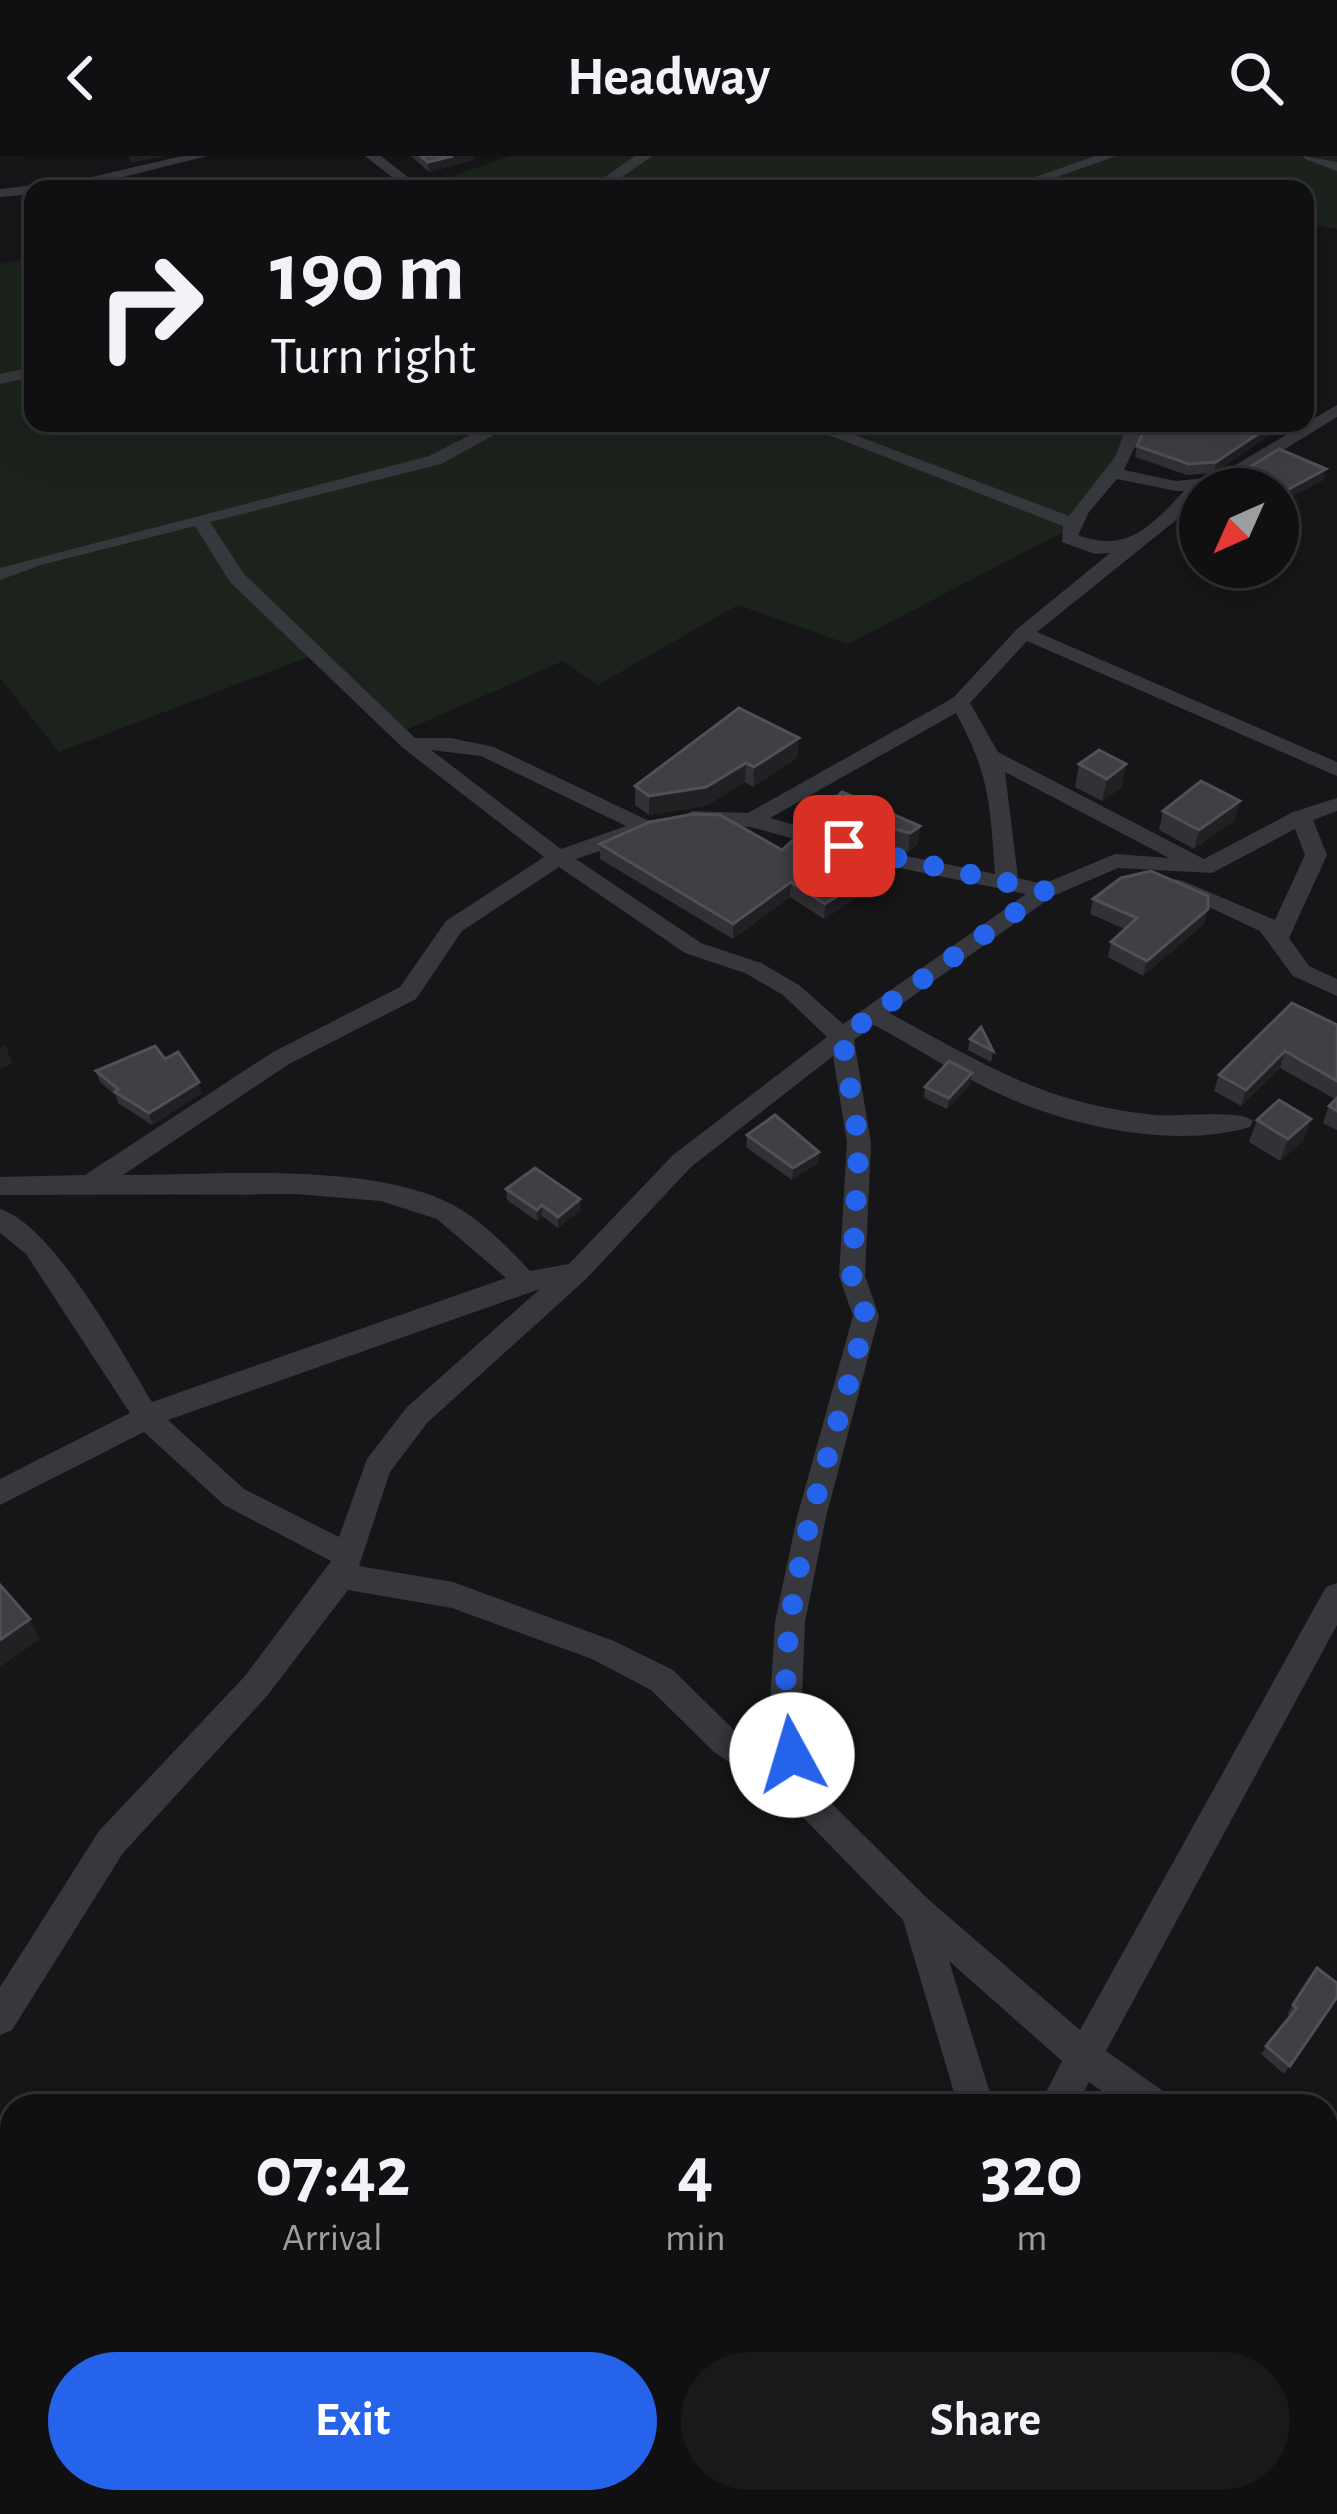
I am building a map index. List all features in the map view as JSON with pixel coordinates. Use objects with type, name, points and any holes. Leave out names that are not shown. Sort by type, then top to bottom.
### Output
[{"type":"street","points":[[96,180],[200,156]]},
{"type":"street","points":[[372,156],[404,180]]},
{"type":"street","points":[[609,180],[645,156]]},
{"type":"street","points":[[1035,180],[1104,156]]},
{"type":"street","points":[[1314,158],[1337,165]]},
{"type":"street","points":[[0,176],[22,187]]},
{"type":"street","points":[[0,193],[22,187]]},
{"type":"street","points":[[1314,429],[1337,410]]},
{"type":"street","points":[[1314,429],[1337,436]]},
{"type":"street","points":[[0,574],[34,561],[434,460],[489,432]]},
{"type":"street","points":[[831,432],[1071,523]]},
{"type":"street","points":[[1129,547],[1095,548],[1068,538],[1071,523],[1116,474],[1133,432]]},
{"type":"street","points":[[1245,468],[1309,432]]},
{"type":"street","points":[[1116,474],[1179,484]]},
{"type":"street","points":[[752,820],[960,702],[1024,633],[1179,506]]},
{"type":"street","points":[[201,522],[237,578],[410,744],[560,857],[693,948],[753,968],[791,990],[842,1037],[859,1143],[852,1276],[866,1316],[802,1569],[787,1655],[785,1719],[799,1792]]},
{"type":"street","points":[[1024,633],[1337,770]]},
{"type":"street","points":[[960,702],[990,756],[1007,882]]},
{"type":"street","points":[[410,744],[451,744],[487,752],[644,826]]},
{"type":"street","points":[[990,756],[1204,868]]},
{"type":"street","points":[[0,2018],[111,1841],[256,1686],[344,1566],[377,1467],[417,1415],[577,1272],[682,1161],[872,1014],[1045,891],[1115,861],[1204,868],[1301,817],[1337,804]]},
{"type":"street","points":[[1279,935],[1316,855],[1301,817]]},
{"type":"street","points":[[93,1181],[281,1058],[408,993],[454,926],[560,857],[644,826],[694,818],[752,820],[890,860],[1045,891]]},
{"type":"street","points":[[1115,861],[1268,926],[1301,970],[1337,988]]},
{"type":"street","points":[[872,1014],[1036,1100],[1174,1126],[1213,1129],[1240,1121]]},
{"type":"street","points":[[0,1186],[93,1181],[330,1186],[433,1206],[484,1239],[525,1282]]},
{"type":"street","points":[[0,1220],[34,1247],[90,1324],[147,1418],[234,1497],[344,1566],[453,1595],[603,1650],[662,1680],[725,1742],[799,1792],[916,1911],[1084,2056],[1136,2094]]},
{"type":"street","points":[[0,1493],[175,1403],[525,1282],[577,1272]]},
{"type":"street","points":[[1063,2094],[1337,1596]]},
{"type":"street","points":[[916,1911],[972,2094]]},
{"type":"shaded area","points":[[511,156],[1337,156],[1337,229],[1314,225],[1314,180],[441,180]]},
{"type":"shaded area","points":[[24,260],[24,432],[1126,432],[1110,477],[1065,531],[848,644],[738,605],[598,685],[563,661],[406,730],[324,651],[59,752],[0,678],[0,264]]},
{"type":"building","points":[[421,156],[453,156],[428,162]]},
{"type":"building","points":[[1143,432],[1261,432],[1216,462],[1189,464],[1137,446]]},
{"type":"building","points":[[1279,449],[1326,469],[1299,483],[1299,468],[1248,468]]},
{"type":"building","points":[[739,708],[799,738],[754,767],[746,763],[706,787],[649,796],[635,786]]},
{"type":"building","points":[[1099,750],[1126,764],[1107,779],[1079,764]]},
{"type":"building","points":[[1201,781],[1240,801],[1199,830],[1163,811]]},
{"type":"building","points":[[842,792],[920,826],[910,833],[823,810]]},
{"type":"building","points":[[720,815],[782,850],[803,831],[885,854],[863,869],[871,874],[825,904],[791,882],[733,924],[600,844],[650,822]]},
{"type":"building","points":[[1151,871],[1208,896],[1208,909],[1147,961],[1111,942],[1137,918],[1093,899],[1121,878]]},
{"type":"building","points":[[1292,1003],[1337,1025],[1337,1081],[1285,1051],[1246,1090],[1219,1075]]},
{"type":"building","points":[[981,1027],[993,1051],[970,1039]]},
{"type":"building","points":[[155,1046],[165,1059],[178,1052],[199,1082],[149,1113],[115,1092],[118,1089],[96,1071]]},
{"type":"building","points":[[949,1061],[972,1073],[949,1098],[925,1087]]},
{"type":"building","points":[[1279,1100],[1311,1119],[1288,1139],[1257,1120]]},
{"type":"building","points":[[775,1115],[819,1152],[793,1168],[747,1135]]},
{"type":"building","points":[[535,1168],[580,1199],[558,1217],[542,1205],[537,1210],[506,1189]]},
{"type":"building","points":[[0,1585],[30,1619],[0,1640]]},
{"type":"building","points":[[1317,1968],[1337,1983],[1337,1997],[1290,2066],[1266,2046],[1297,2008],[1293,2005]]},
{"type":"route","points":[[792,1755],[785,1719],[787,1655],[802,1569],[866,1316],[852,1276],[859,1143],[842,1037],[1045,891],[890,860],[844,846]]}]
